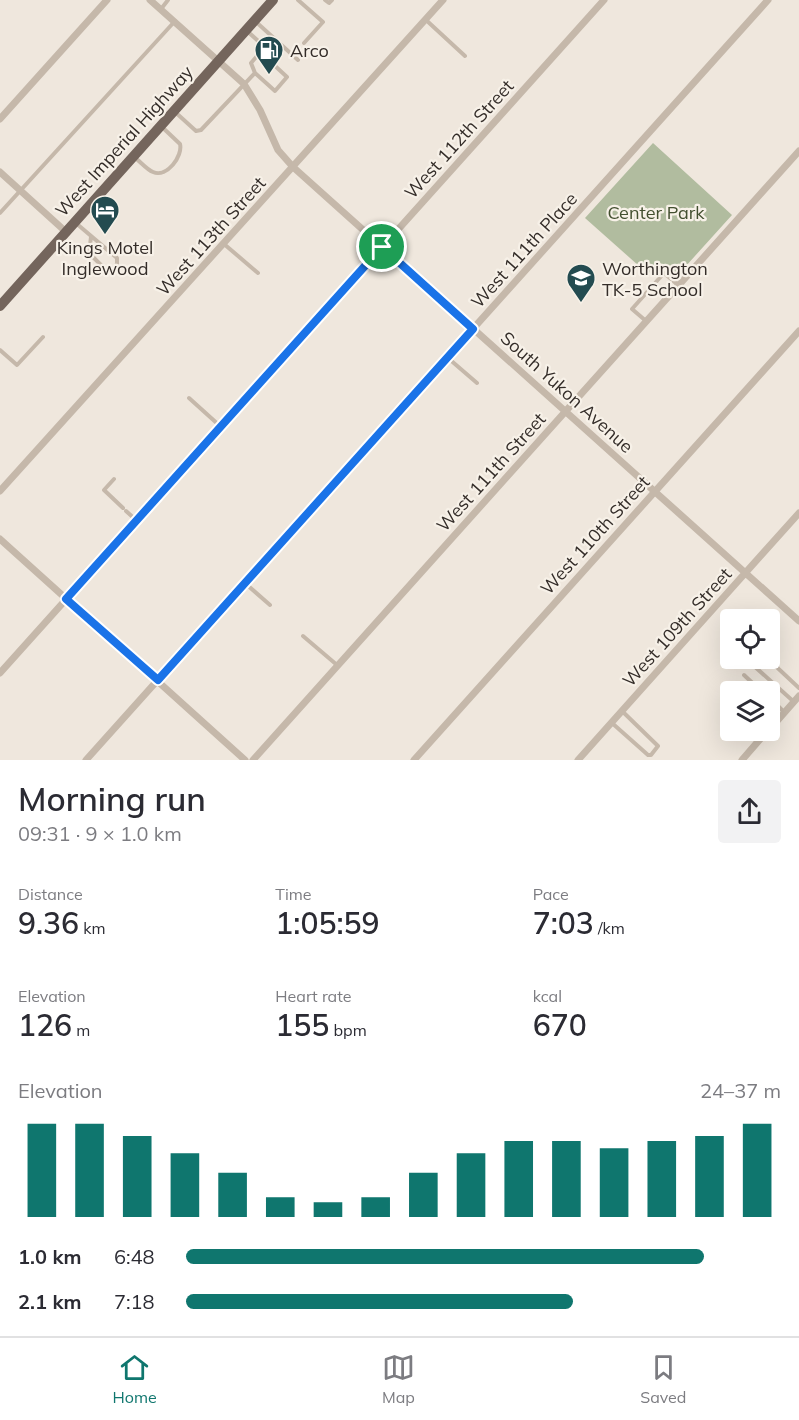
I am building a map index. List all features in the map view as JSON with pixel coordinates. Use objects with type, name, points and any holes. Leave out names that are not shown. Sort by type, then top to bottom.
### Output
[{"type":"main road","name":"West Imperial Highway","points":[[0,306],[273,0]]},
{"type":"street","points":[[0,119],[107,0]]},
{"type":"street","name":"South Yukon Avenue","points":[[150,0],[244,84],[260,110],[278,150],[293,167],[799,621]]},
{"type":"street","name":"West 113th Street","points":[[0,491],[443,0]]},
{"type":"street","name":"West 112th Street","points":[[0,673],[604,0]]},
{"type":"street","name":"West 111th Place","points":[[86,760],[768,0]]},
{"type":"street","name":"West 111th Street","points":[[253,760],[799,151]]},
{"type":"street","points":[[0,172],[65,231]]},
{"type":"street","name":"West 110th Street","points":[[414,760],[799,331]]},
{"type":"street","name":"West 109th Street","points":[[578,760],[799,513]]},
{"type":"street","points":[[0,539],[245,760]]},
{"type":"street","points":[[780,718],[796,699]]},
{"type":"street","points":[[742,760],[759,741]]},
{"type":"lane","points":[[161,10],[168,0]]},
{"type":"lane","points":[[298,0],[323,22],[304,43]]},
{"type":"lane","points":[[325,0],[329,3],[332,0]]},
{"type":"lane","points":[[426,19],[465,56]]},
{"type":"lane","points":[[0,213],[175,21]]},
{"type":"lane","points":[[254,21],[297,60]]},
{"type":"lane","points":[[246,30],[265,47],[260,52],[250,63],[255,73],[275,91],[287,77],[272,66],[260,52]]},
{"type":"lane","points":[[173,111],[196,131],[201,130],[255,73]]},
{"type":"lane","points":[[133,156],[152,172],[158,174],[166,171],[179,156],[181,148],[177,141],[160,126]]},
{"type":"lane","points":[[75,221],[117,258],[117,264],[112,270],[107,271],[89,253],[91,237]]},
{"type":"lane","points":[[224,243],[258,273]]},
{"type":"lane","points":[[646,321],[632,309],[664,273],[678,285]]},
{"type":"lane","points":[[0,350],[17,365],[43,337]]},
{"type":"lane","points":[[448,357],[477,383]]},
{"type":"lane","points":[[189,398],[221,427]]},
{"type":"lane","points":[[114,478],[104,490],[137,520]]},
{"type":"lane","points":[[245,583],[270,605]]},
{"type":"lane","points":[[303,636],[337,666]]},
{"type":"lane","points":[[758,669],[796,699]]},
{"type":"lane","points":[[779,669],[799,688]]},
{"type":"lane","points":[[744,675],[750,681]]},
{"type":"lane","points":[[780,707],[785,712]]},
{"type":"lane","points":[[612,722],[648,755],[655,751],[658,746],[622,711]]},
{"type":"green space","name":"Center Park","points":[[653,143],[732,215],[676,277],[659,262],[648,274],[585,218]]},
{"type":"place","name":"Arco","points":[[269,76]]},
{"type":"place","name":"Kings Motel Inglewood","points":[[105,236]]},
{"type":"place","name":"Worthington TK-5 School","points":[[581,304]]},
{"type":"route","points":[[382,247],[473,329],[158,680],[66,599],[382,247]]}]
